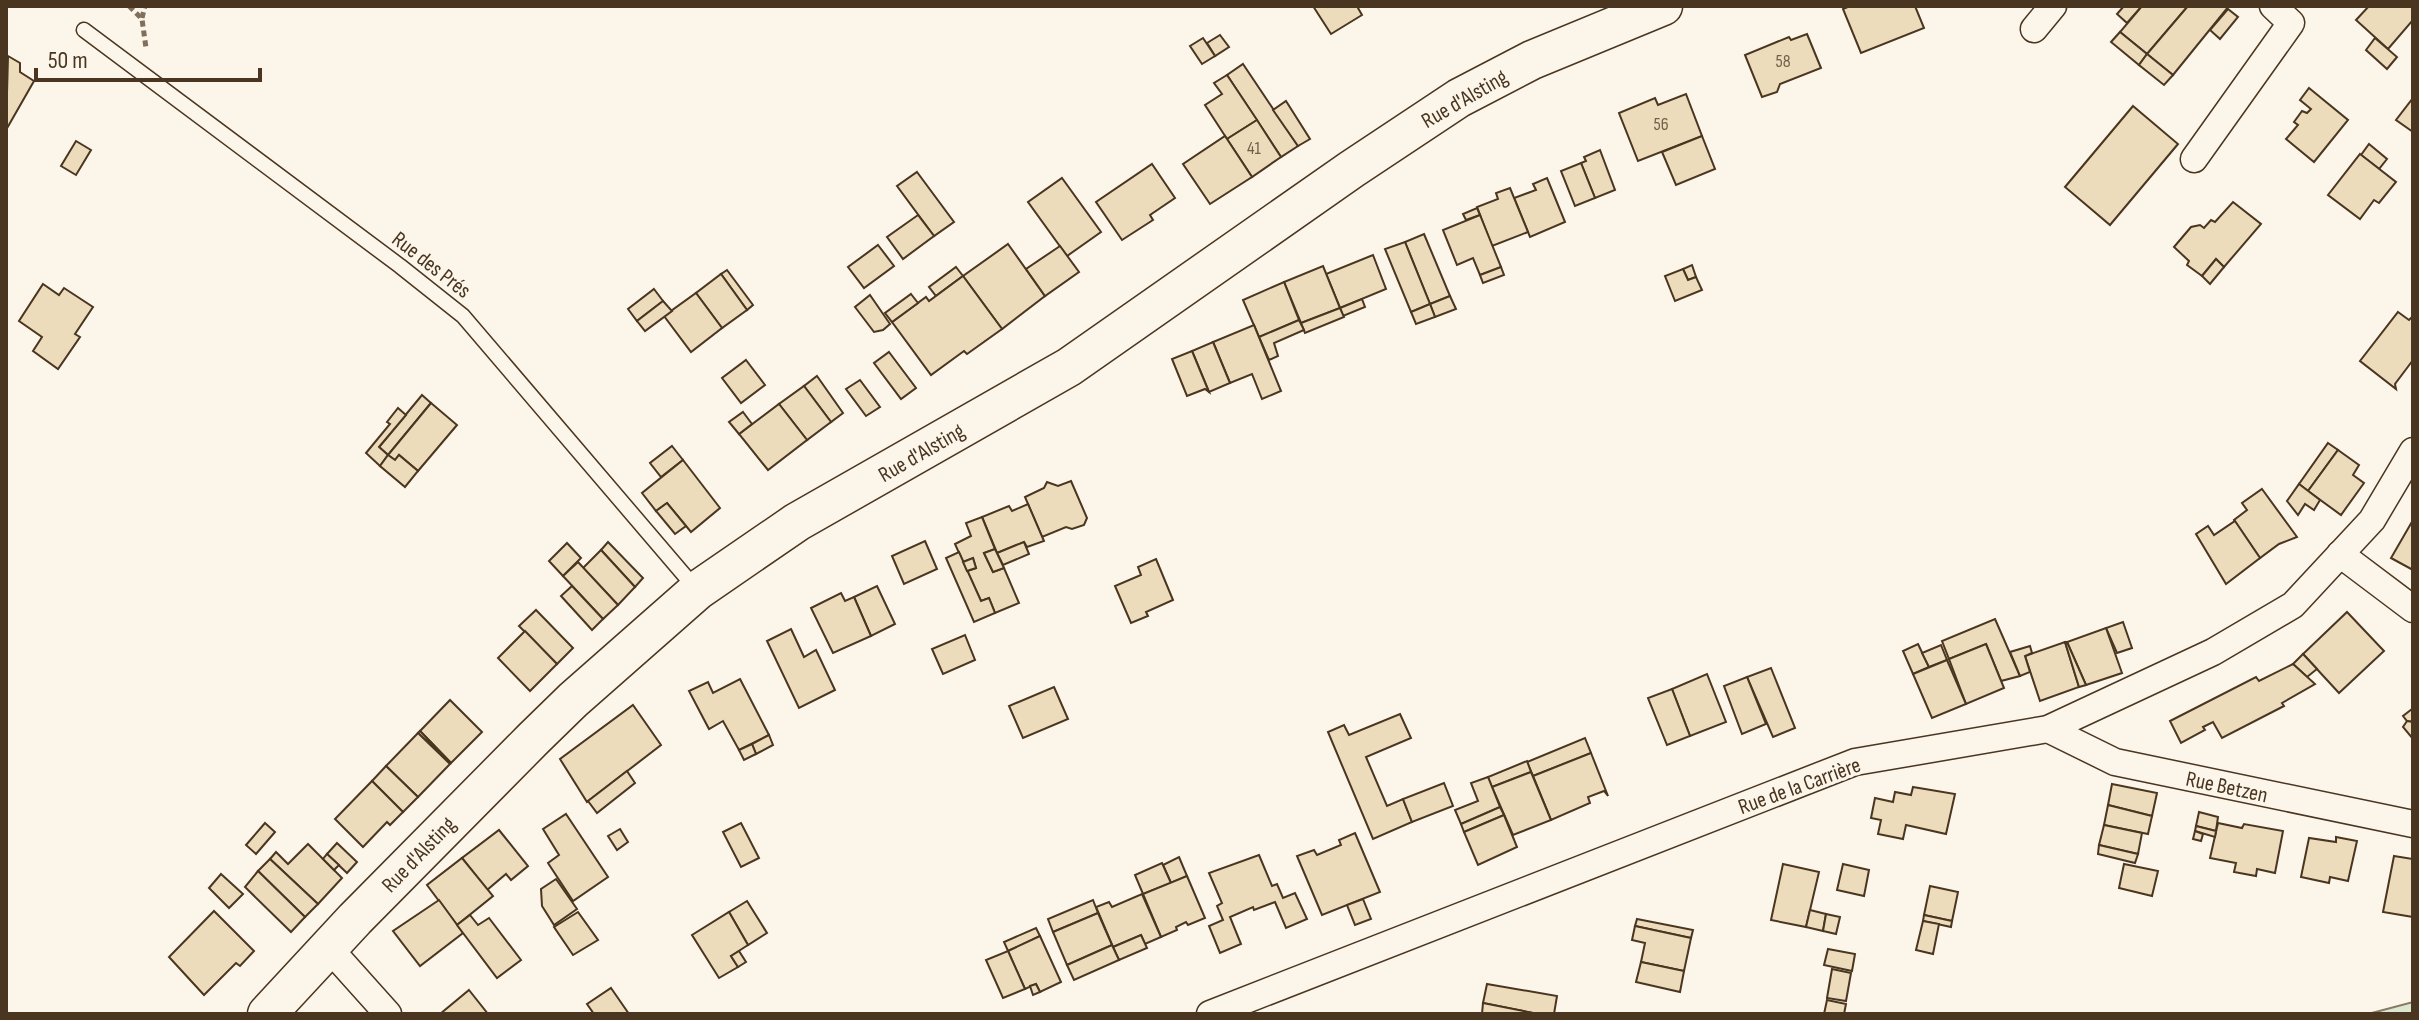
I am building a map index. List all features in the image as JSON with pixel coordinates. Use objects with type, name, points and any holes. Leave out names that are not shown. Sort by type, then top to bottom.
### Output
[{"type":"main road","name":"Rue d'Alsting","points":[[267,1014],[328,947],[563,709],[698,590],[797,522],[1069,367],[1459,98],[1532,60],[1663,6]]},
{"type":"street","points":[[2034,29],[2053,6]]},
{"type":"street","points":[[2194,159],[2291,23],[2273,6]]},
{"type":"street","name":"Rue de la Carrière","points":[[1210,1014],[1855,762],[2048,729],[2213,652],[2293,605],[2372,520],[2413,451]]},
{"type":"street","points":[[2340,554],[2413,609]]},
{"type":"street","name":"Rue Betzen","points":[[2048,729],[2115,762],[2413,824]]},
{"type":"street","points":[[328,947],[388,1014]]},
{"type":"lane","name":"Rue des Prés","points":[[84,30],[463,316],[698,590]]},
{"type":"path","points":[[129,6],[142,19]]},
{"type":"path","points":[[145,6],[142,19],[150,81]]},
{"type":"green space","points":[[2413,1002],[2413,1014],[2368,1014]]},
{"type":"building","points":[[1313,6],[1361,6],[1358,8],[1362,15],[1331,34]]},
{"type":"building","points":[[1850,6],[1915,6],[1924,28],[1861,53],[1843,9]]},
{"type":"building","points":[[2124,6],[2142,6],[2127,23],[2117,14]]},
{"type":"building","points":[[2142,6],[2188,6],[2147,54],[2120,32]]},
{"type":"building","points":[[2188,6],[2229,6],[2173,75],[2147,54]]},
{"type":"building","points":[[2369,6],[2413,6],[2413,20],[2388,49],[2356,20]]},
{"type":"building","points":[[2228,9],[2238,17],[2220,39],[2210,30]]},
{"type":"building","points":[[2120,32],[2147,54],[2139,65],[2111,42]]},
{"type":"building","points":[[1807,34],[1821,68],[1780,84],[1777,92],[1762,97],[1745,55],[1789,37],[1791,40]]},
{"type":"building","points":[[1220,35],[1229,47],[1215,56],[1207,43]]},
{"type":"building","points":[[1203,38],[1215,56],[1202,64],[1190,46]]},
{"type":"building","points":[[2375,38],[2397,57],[2387,69],[2366,50]]},
{"type":"building","points":[[2147,54],[2173,75],[2164,85],[2139,65]]},
{"type":"building","points":[[8,56],[20,63],[20,72],[34,81],[6,130]]},
{"type":"building","points":[[1243,64],[1298,146],[1281,157],[1227,75]]},
{"type":"building","points":[[1227,75],[1257,120],[1227,139],[1205,105],[1222,94],[1214,83]]},
{"type":"building","points":[[2309,88],[2348,120],[2314,162],[2286,139],[2298,125],[2294,122],[2302,111],[2307,113],[2311,109],[2300,100]]},
{"type":"building","points":[[1686,94],[1702,136],[1638,161],[1619,113],[1655,98],[1658,105]]},
{"type":"building","points":[[2413,98],[2413,132],[2396,120]]},
{"type":"building","points":[[1286,101],[1310,139],[1298,146],[1273,110]]},
{"type":"building","points":[[2133,106],[2178,144],[2110,225],[2065,187]]},
{"type":"building","points":[[1257,120],[1281,157],[1252,177],[1227,139]]},
{"type":"building","points":[[1225,136],[1252,177],[1210,204],[1183,164]]},
{"type":"building","points":[[1702,136],[1715,169],[1676,185],[1662,152]]},
{"type":"building","points":[[76,141],[91,150],[76,175],[61,166]]},
{"type":"building","points":[[2369,144],[2387,159],[2379,169],[2361,155]]},
{"type":"building","points":[[1600,150],[1615,190],[1595,198],[1581,163],[1586,161],[1584,157]]},
{"type":"building","points":[[2360,154],[2396,182],[2379,203],[2374,200],[2360,219],[2328,195]]},
{"type":"building","points":[[1581,163],[1595,198],[1575,206],[1561,171]]},
{"type":"building","points":[[1152,164],[1175,198],[1150,215],[1153,220],[1122,240],[1096,202]]},
{"type":"building","points":[[917,172],[954,222],[934,236],[897,186]]},
{"type":"building","points":[[1062,178],[1101,232],[1067,256],[1028,202]]},
{"type":"building","points":[[1547,178],[1565,222],[1530,237],[1514,198],[1536,190],[1533,184]]},
{"type":"building","points":[[1510,188],[1528,232],[1492,246],[1477,207],[1498,199],[1496,193]]},
{"type":"building","points":[[2233,202],[2261,224],[2224,267],[2216,259],[2202,276],[2187,265],[2189,261],[2174,247],[2191,227],[2200,225],[2204,228],[2211,220],[2215,222]]},
{"type":"building","points":[[1477,208],[1480,215],[1466,220],[1463,214]]},
{"type":"building","points":[[918,215],[934,236],[903,259],[887,237]]},
{"type":"building","points":[[1480,215],[1501,267],[1480,275],[1473,258],[1457,265],[1443,230]]},
{"type":"building","points":[[1424,234],[1450,296],[1430,304],[1405,242]]},
{"type":"building","points":[[1405,242],[1430,304],[1411,312],[1385,249]]},
{"type":"building","points":[[1008,244],[1045,296],[1002,329],[963,276]]},
{"type":"building","points":[[878,245],[894,266],[864,288],[848,267]]},
{"type":"building","points":[[1060,246],[1079,272],[1045,296],[1026,269]]},
{"type":"building","points":[[1373,255],[1386,289],[1340,308],[1326,274]]},
{"type":"building","points":[[2216,259],[2224,267],[2210,284],[2202,276]]},
{"type":"building","points":[[1692,265],[1696,277],[1688,280],[1683,269]]},
{"type":"building","points":[[1323,266],[1340,308],[1301,323],[1284,282]]},
{"type":"building","points":[[956,267],[963,276],[936,296],[929,287]]},
{"type":"building","points":[[1501,267],[1504,275],[1483,283],[1480,275]]},
{"type":"building","points":[[1683,269],[1688,280],[1696,277],[1702,290],[1675,301],[1665,276]]},
{"type":"building","points":[[727,270],[753,305],[747,310],[721,274]]},
{"type":"building","points":[[721,274],[747,310],[722,328],[696,293]]},
{"type":"building","points":[[963,276],[1002,329],[931,375],[892,322],[926,297],[929,301]]},
{"type":"building","points":[[1284,282],[1299,320],[1259,337],[1243,300]]},
{"type":"building","points":[[43,284],[59,295],[64,288],[93,307],[75,334],[80,337],[58,369],[33,351],[42,337],[19,321]]},
{"type":"building","points":[[654,289],[663,301],[637,321],[628,309]]},
{"type":"building","points":[[696,293],[722,328],[691,352],[664,316]]},
{"type":"building","points":[[911,294],[918,303],[892,322],[885,313]]},
{"type":"building","points":[[870,295],[890,324],[883,330],[874,332],[855,307]]},
{"type":"building","points":[[1450,296],[1456,309],[1435,317],[1430,304]]},
{"type":"building","points":[[1362,299],[1365,307],[1343,316],[1340,308]]},
{"type":"building","points":[[663,301],[672,311],[645,331],[637,321]]},
{"type":"building","points":[[1430,304],[1435,317],[1416,324],[1411,312]]},
{"type":"building","points":[[1340,308],[1344,317],[1305,333],[1301,323]]},
{"type":"building","points":[[2398,312],[2409,320],[2413,316],[2413,360],[2395,384],[2396,389],[2360,361]]},
{"type":"building","points":[[1299,320],[1304,330],[1274,343],[1278,356],[1269,360],[1259,337]]},
{"type":"building","points":[[1254,325],[1281,391],[1262,399],[1252,374],[1230,383],[1213,342]]},
{"type":"building","points":[[1213,342],[1230,383],[1209,392],[1192,351]]},
{"type":"building","points":[[1192,351],[1209,392],[1205,389],[1187,396],[1172,359]]},
{"type":"building","points":[[889,352],[916,388],[901,399],[874,363]]},
{"type":"building","points":[[746,360],[765,385],[741,403],[722,378]]},
{"type":"building","points":[[817,376],[843,413],[831,422],[804,386]]},
{"type":"building","points":[[860,380],[880,407],[866,416],[846,389]]},
{"type":"building","points":[[804,386],[831,422],[807,440],[779,404]]},
{"type":"building","points":[[422,395],[431,403],[388,455],[379,447]]},
{"type":"building","points":[[431,403],[457,425],[418,471],[399,455],[395,460],[388,455]]},
{"type":"building","points":[[779,404],[807,440],[768,470],[739,434]]},
{"type":"building","points":[[398,408],[406,415],[379,447],[388,455],[380,466],[366,453],[390,424],[387,422]]},
{"type":"building","points":[[743,412],[752,424],[739,434],[729,422]]},
{"type":"building","points":[[2328,443],[2338,450],[2308,491],[2299,484]]},
{"type":"building","points":[[672,446],[683,460],[661,477],[650,463]]},
{"type":"building","points":[[2338,450],[2359,465],[2353,475],[2364,483],[2341,515],[2308,491]]},
{"type":"building","points":[[388,455],[395,460],[399,455],[418,471],[405,487],[380,466]]},
{"type":"building","points":[[683,460],[720,508],[691,532],[667,503],[656,511],[642,493]]},
{"type":"building","points":[[1071,481],[1087,518],[1084,525],[1072,529],[1066,527],[1042,537],[1025,497],[1044,488],[1047,482],[1058,486]]},
{"type":"building","points":[[2299,484],[2320,500],[2314,510],[2305,504],[2298,515],[2287,501]]},
{"type":"building","points":[[2262,489],[2297,537],[2279,544],[2260,558],[2234,520],[2247,510],[2242,503]]},
{"type":"building","points":[[667,503],[686,526],[675,534],[656,511]]},
{"type":"building","points":[[1028,504],[1044,541],[1027,547],[1024,542],[997,553],[982,517],[1009,506],[1012,511]]},
{"type":"building","points":[[982,517],[995,549],[984,553],[993,572],[1004,568],[1019,603],[995,613],[989,598],[981,601],[967,571],[976,568],[973,558],[963,562],[955,544],[971,536],[966,523]]},
{"type":"building","points":[[2413,520],[2413,570],[2391,558]]},
{"type":"building","points":[[2235,521],[2260,558],[2226,584],[2196,534],[2208,526],[2214,535]]},
{"type":"building","points":[[925,541],[937,569],[904,584],[892,556]]},
{"type":"building","points":[[608,542],[643,578],[635,587],[601,550]]},
{"type":"building","points":[[1024,542],[1029,554],[1003,565],[997,553]]},
{"type":"building","points":[[567,543],[581,558],[563,576],[549,561]]},
{"type":"building","points":[[995,549],[1004,568],[993,572],[984,553]]},
{"type":"building","points":[[601,550],[635,587],[618,605],[583,568]]},
{"type":"building","points":[[959,552],[981,601],[989,598],[995,613],[974,622],[946,558]]},
{"type":"building","points":[[973,558],[976,568],[967,571],[963,562]]},
{"type":"building","points":[[1156,559],[1173,600],[1146,612],[1148,616],[1131,623],[1115,586],[1141,575],[1138,567]]},
{"type":"building","points":[[578,562],[618,605],[603,619],[563,576]]},
{"type":"building","points":[[572,586],[603,619],[592,630],[561,596]]},
{"type":"building","points":[[877,586],[895,624],[871,636],[854,597]]},
{"type":"building","points":[[841,593],[845,601],[854,597],[871,636],[833,653],[811,608]]},
{"type":"building","points":[[536,610],[573,648],[557,664],[519,626]]},
{"type":"building","points":[[2347,612],[2384,651],[2339,693],[2303,654]]},
{"type":"building","points":[[1995,619],[2020,676],[2001,681],[1986,644],[1949,659],[1942,641]]},
{"type":"building","points":[[2123,622],[2132,648],[2117,653],[2106,628]]},
{"type":"building","points":[[2106,628],[2122,673],[2086,685],[2067,642]]},
{"type":"building","points":[[791,629],[804,657],[816,650],[835,690],[799,708],[767,641]]},
{"type":"building","points":[[525,631],[557,664],[530,691],[498,658]]},
{"type":"building","points":[[965,635],[975,660],[943,674],[932,649]]},
{"type":"building","points":[[2065,642],[2079,687],[2040,701],[2025,656]]},
{"type":"building","points":[[2067,642],[2086,685],[2079,687]]},
{"type":"building","points":[[1918,644],[1929,667],[1913,674],[1903,651]]},
{"type":"building","points":[[1986,644],[2004,688],[1966,704],[1949,659]]},
{"type":"building","points":[[1941,645],[1947,660],[1929,667],[1922,653]]},
{"type":"building","points":[[2030,646],[2032,653],[2025,656],[2030,672],[2020,676],[2010,652]]},
{"type":"building","points":[[2303,654],[2317,669],[2307,677],[2293,664]]},
{"type":"building","points":[[1947,660],[1966,704],[1932,718],[1913,674]]},
{"type":"building","points":[[2293,664],[2315,684],[2282,703],[2284,706],[2222,738],[2213,722],[2181,743],[2170,721],[2256,677],[2259,681]]},
{"type":"building","points":[[1771,668],[1795,728],[1773,737],[1747,677]]},
{"type":"building","points":[[1707,674],[1726,722],[1690,736],[1672,689]]},
{"type":"building","points":[[1747,677],[1766,724],[1742,734],[1724,686]]},
{"type":"building","points":[[740,679],[769,735],[739,750],[723,721],[709,729],[689,691],[708,682],[713,693]]},
{"type":"building","points":[[1054,687],[1068,719],[1023,738],[1009,706]]},
{"type":"building","points":[[1672,689],[1690,736],[1667,745],[1648,698]]},
{"type":"building","points":[[450,700],[482,732],[451,763],[420,731]]},
{"type":"building","points":[[2413,703],[2413,722],[2403,716],[2412,709]]},
{"type":"building","points":[[633,705],[661,745],[587,802],[560,759]]},
{"type":"building","points":[[1400,714],[1411,738],[1366,757],[1387,806],[1403,799],[1412,822],[1373,839],[1328,732],[1344,725],[1349,735]]},
{"type":"building","points":[[2407,721],[2413,722],[2413,739],[2403,727]]},
{"type":"building","points":[[420,731],[451,763],[418,733]]},
{"type":"building","points":[[418,733],[450,764],[418,797],[386,766]]},
{"type":"building","points":[[769,735],[773,745],[756,754],[752,744]]},
{"type":"building","points":[[1585,738],[1591,753],[1533,776],[1527,762]]},
{"type":"building","points":[[752,744],[756,754],[744,760],[739,750]]},
{"type":"building","points":[[1591,753],[1608,796],[1604,791],[1588,797],[1590,803],[1551,820],[1533,776]]},
{"type":"building","points":[[1527,761],[1531,772],[1492,787],[1488,777]]},
{"type":"building","points":[[386,766],[418,797],[403,812],[372,781]]},
{"type":"building","points":[[627,771],[635,783],[597,813],[588,801]]},
{"type":"building","points":[[1531,772],[1551,820],[1513,835],[1492,787]]},
{"type":"building","points":[[1488,777],[1500,807],[1461,824],[1455,810],[1478,801],[1471,783]]},
{"type":"building","points":[[372,781],[403,812],[390,825],[387,822],[363,847],[335,819]]},
{"type":"building","points":[[1444,783],[1453,806],[1412,822],[1403,799]]},
{"type":"building","points":[[2112,784],[2157,793],[2152,816],[2108,805]]},
{"type":"building","points":[[1913,787],[1955,794],[1946,834],[1906,825],[1903,839],[1878,834],[1881,820],[1871,818],[1875,798],[1893,802],[1895,792],[1911,795]]},
{"type":"building","points":[[2108,805],[2152,816],[2148,834],[2104,825]]},
{"type":"building","points":[[1500,807],[1504,815],[1464,832],[1461,824]]},
{"type":"building","points":[[2199,812],[2218,817],[2216,831],[2196,826]]},
{"type":"building","points":[[566,814],[608,877],[573,901],[548,863],[559,855],[543,829]]},
{"type":"building","points":[[1504,815],[1517,847],[1478,865],[1464,832]]},
{"type":"building","points":[[265,823],[275,832],[256,854],[246,845]]},
{"type":"building","points":[[741,823],[759,858],[741,867],[723,832]]},
{"type":"building","points":[[2218,823],[2283,831],[2275,873],[2257,869],[2256,876],[2234,872],[2236,863],[2210,858]]},
{"type":"building","points":[[2104,825],[2142,833],[2138,854],[2099,845]]},
{"type":"building","points":[[2196,826],[2216,831],[2215,837],[2195,831]]},
{"type":"building","points":[[620,829],[628,842],[617,850],[608,836]]},
{"type":"building","points":[[499,830],[528,866],[511,880],[506,874],[487,890],[462,858]]},
{"type":"building","points":[[2195,831],[2203,834],[2201,841],[2193,839]]},
{"type":"building","points":[[1355,833],[1380,892],[1322,915],[1297,856],[1314,850],[1317,855],[1341,845],[1339,840]]},
{"type":"building","points":[[2336,837],[2357,841],[2348,881],[2330,877],[2329,883],[2301,877],[2309,838],[2336,842]]},
{"type":"building","points":[[337,843],[357,862],[347,873],[327,854]]},
{"type":"building","points":[[308,844],[342,878],[318,904],[270,859],[276,852],[288,864]]},
{"type":"building","points":[[2099,845],[2138,854],[2135,863],[2098,854]]},
{"type":"building","points":[[327,854],[339,865],[334,870],[323,859]]},
{"type":"building","points":[[1259,855],[1272,886],[1277,884],[1283,898],[1295,893],[1307,919],[1286,928],[1275,902],[1254,910],[1253,907],[1230,917],[1241,944],[1220,953],[1209,926],[1223,920],[1217,906],[1222,903],[1209,873]]},
{"type":"building","points":[[2394,856],[2413,859],[2413,917],[2383,912]]},
{"type":"building","points":[[1179,857],[1187,876],[1171,883],[1163,865]]},
{"type":"building","points":[[462,858],[493,896],[457,925],[427,885]]},
{"type":"building","points":[[270,859],[318,904],[305,917],[258,871]]},
{"type":"building","points":[[1162,863],[1171,883],[1143,894],[1135,875]]},
{"type":"building","points":[[1783,864],[1819,872],[1806,927],[1771,920]]},
{"type":"building","points":[[1843,864],[1869,870],[1864,896],[1837,890]]},
{"type":"building","points":[[2124,864],[2158,871],[2152,896],[2119,888]]},
{"type":"building","points":[[258,871],[305,917],[291,932],[245,887]]},
{"type":"building","points":[[221,874],[243,894],[229,908],[209,888]]},
{"type":"building","points":[[1187,876],[1205,918],[1188,925],[1186,922],[1161,937],[1143,894]]},
{"type":"building","points":[[556,879],[577,909],[554,925],[542,906],[541,889]]},
{"type":"building","points":[[1930,886],[1958,892],[1952,921],[1924,915]]},
{"type":"building","points":[[1142,894],[1161,937],[1145,944],[1141,935],[1113,947],[1096,907],[1109,902],[1112,907]]},
{"type":"building","points":[[1363,899],[1371,919],[1355,925],[1347,905]]},
{"type":"building","points":[[439,900],[463,933],[420,966],[393,931]]},
{"type":"building","points":[[1093,900],[1098,913],[1053,932],[1048,919]]},
{"type":"building","points":[[747,901],[767,933],[748,945],[729,912]]},
{"type":"building","points":[[1810,910],[1826,914],[1823,931],[1806,927]]},
{"type":"building","points":[[214,911],[254,951],[240,966],[236,963],[204,995],[169,957]]},
{"type":"building","points":[[578,912],[598,940],[573,955],[554,927]]},
{"type":"building","points":[[729,912],[748,945],[731,956],[738,967],[719,978],[692,935]]},
{"type":"building","points":[[1098,913],[1112,945],[1067,965],[1053,932]]},
{"type":"building","points":[[1826,914],[1840,917],[1836,934],[1823,931]]},
{"type":"building","points":[[470,915],[478,925],[489,918],[521,960],[497,978],[457,925]]},
{"type":"building","points":[[1924,915],[1952,921],[1951,927],[1923,921]]},
{"type":"building","points":[[1637,919],[1693,930],[1691,938],[1635,926]]},
{"type":"building","points":[[1923,921],[1939,924],[1933,954],[1916,950]]},
{"type":"building","points":[[1635,926],[1691,938],[1684,971],[1641,962],[1645,943],[1632,940]]},
{"type":"building","points":[[1036,928],[1040,936],[1008,951],[1004,942]]},
{"type":"building","points":[[1141,935],[1147,948],[1119,960],[1113,947]]},
{"type":"building","points":[[1040,936],[1061,982],[1040,992],[1036,984],[1025,989],[1008,951]]},
{"type":"building","points":[[1112,945],[1119,960],[1074,980],[1067,965]]},
{"type":"building","points":[[1828,949],[1855,954],[1852,971],[1824,965]]},
{"type":"building","points":[[739,951],[746,962],[738,967],[731,956]]},
{"type":"building","points":[[1008,951],[1025,989],[1003,998],[986,960]]},
{"type":"building","points":[[1641,962],[1684,971],[1680,992],[1636,982]]},
{"type":"building","points":[[1832,969],[1851,973],[1846,1001],[1827,998]]},
{"type":"building","points":[[1036,984],[1040,992],[1033,995],[1030,986]]},
{"type":"building","points":[[1487,984],[1557,996],[1554,1014],[1538,1014],[1483,1003]]},
{"type":"building","points":[[611,988],[629,1014],[594,1014],[587,1004]]},
{"type":"building","points":[[469,990],[488,1014],[440,1014]]},
{"type":"building","points":[[1827,1000],[1846,1004],[1844,1014],[1824,1014]]},
{"type":"building","points":[[1483,1003],[1538,1014],[1482,1014]]}]
